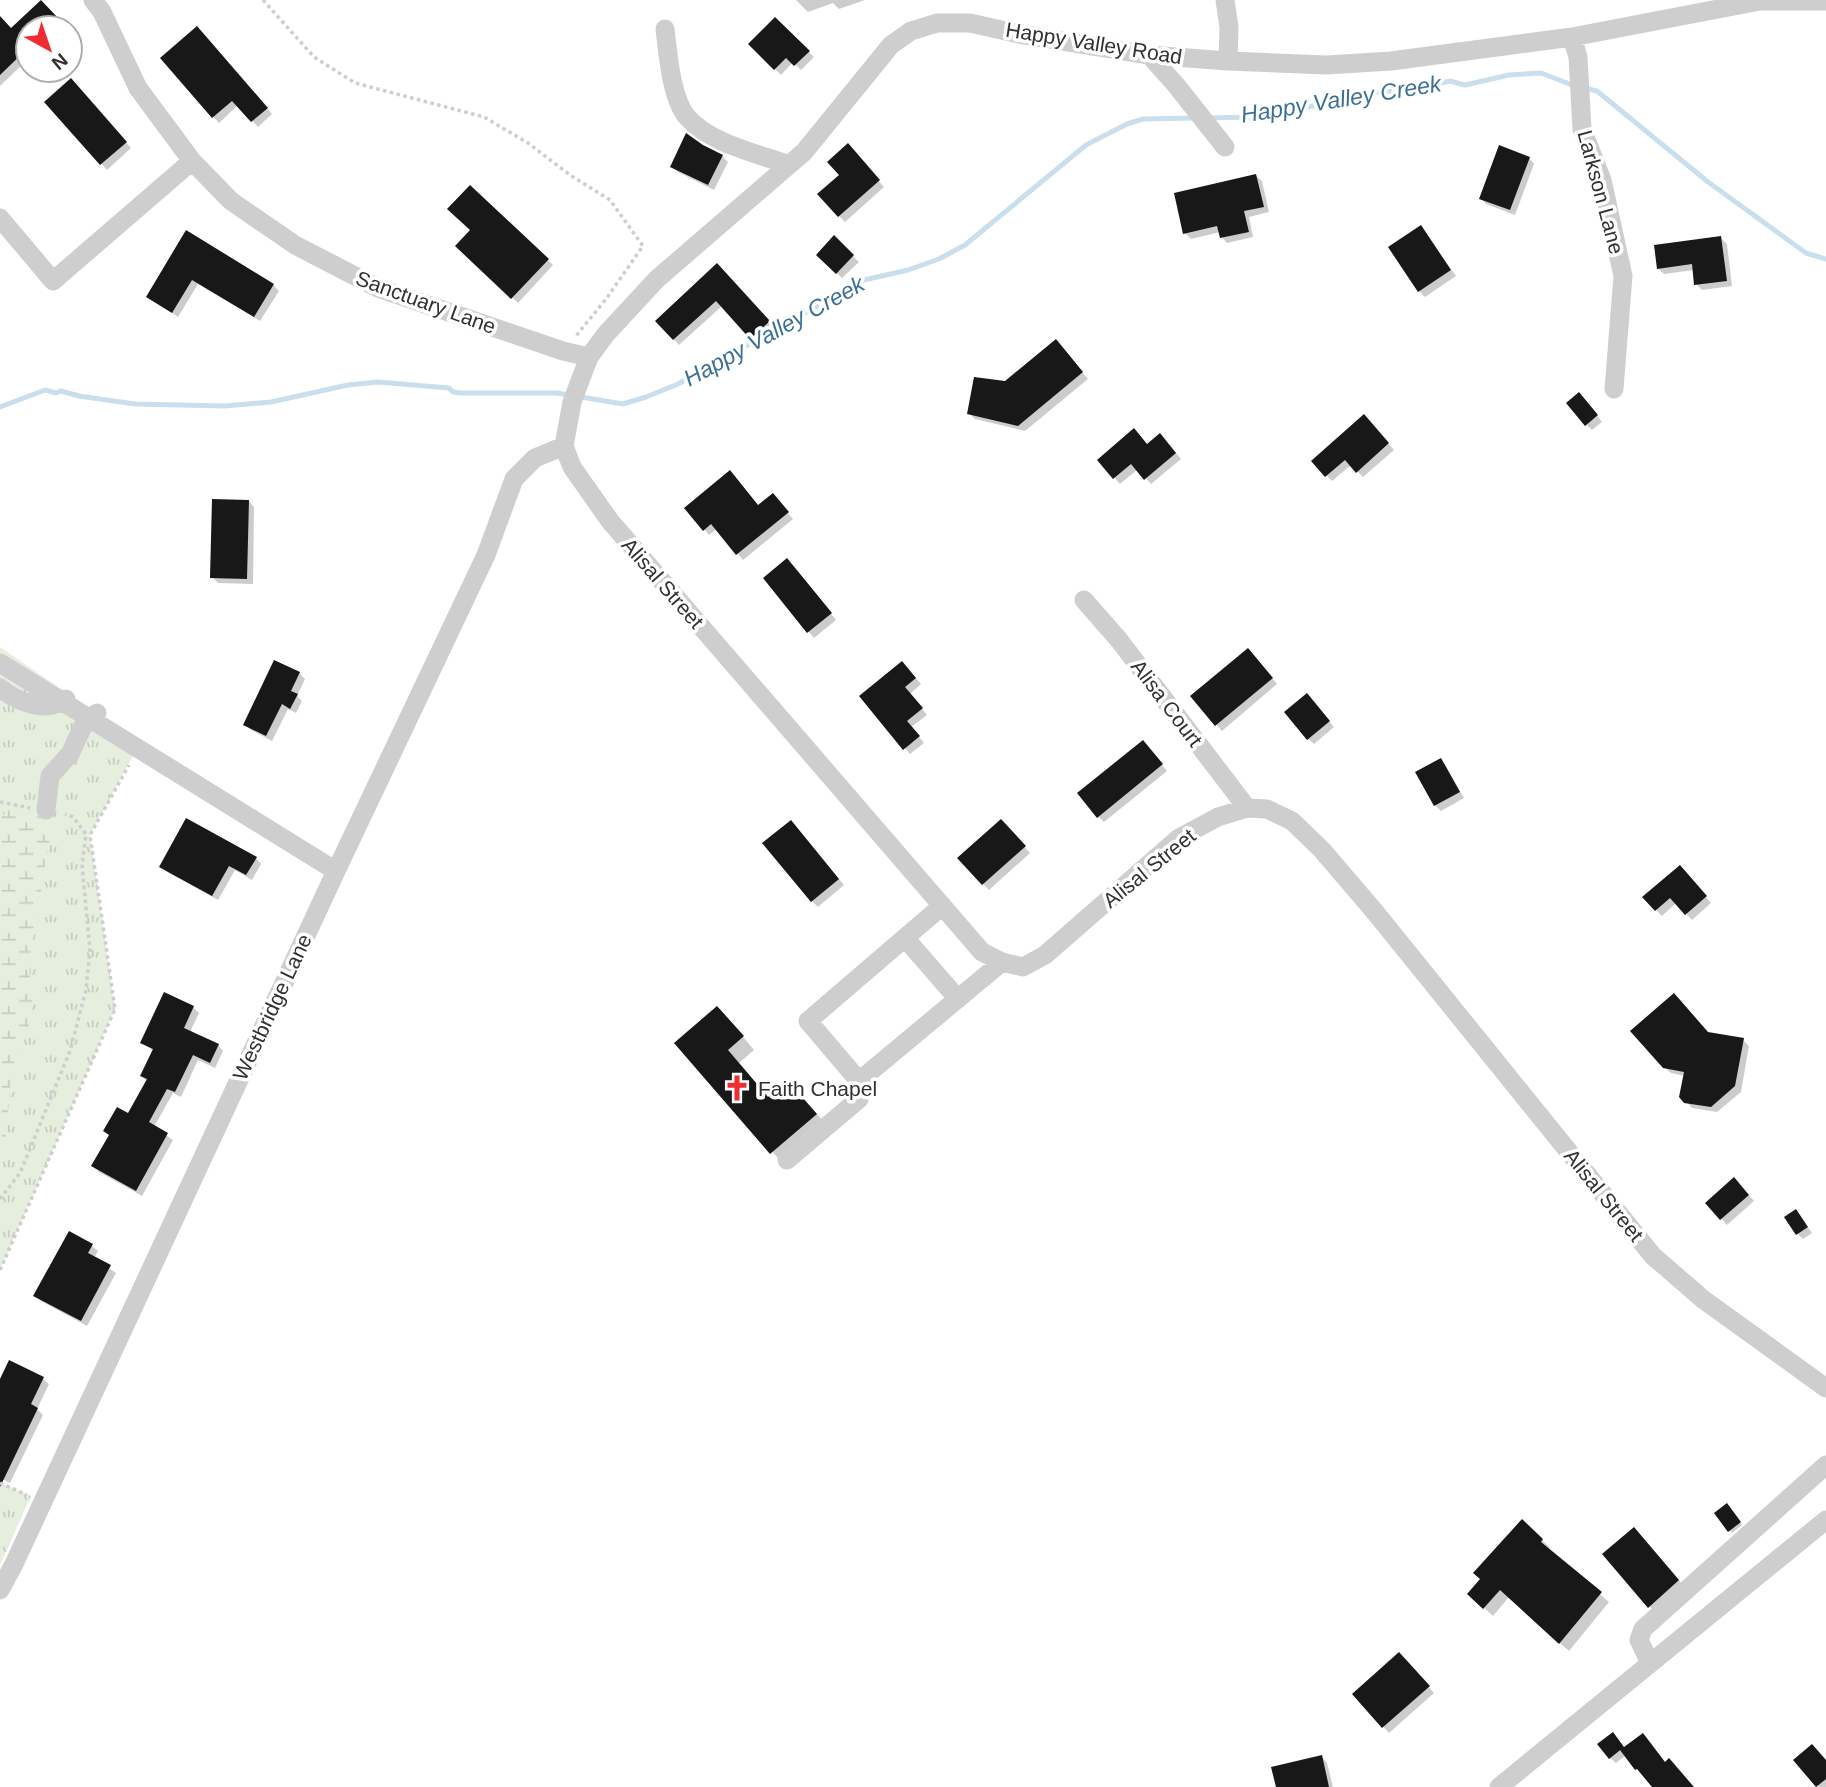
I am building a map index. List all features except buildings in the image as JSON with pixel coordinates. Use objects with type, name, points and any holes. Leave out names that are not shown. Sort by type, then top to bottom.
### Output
[{"type":"street","name":"Sanctuary Lane","points":[[93,0],[102,12],[138,88],[192,161],[231,201],[295,245],[378,288],[563,351],[589,357]]},
{"type":"street","points":[[1225,0],[1229,27],[1228,61]]},
{"type":"street","name":"Happy Valley Road","points":[[564,446],[575,393],[589,357],[606,334],[657,279],[804,152],[891,45],[911,31],[937,23],[970,23],[1019,34],[1149,55],[1327,65],[1391,61],[1573,37],[1760,1],[1826,1]]},
{"type":"street","points":[[665,29],[672,80],[686,116],[721,140],[789,165]]},
{"type":"street","name":"Larkson Lane","points":[[1573,37],[1578,57],[1582,129],[1602,180],[1623,276],[1614,389]]},
{"type":"street","points":[[1149,55],[1225,147]]},
{"type":"street","points":[[0,218],[53,281],[192,161]]},
{"type":"street","name":"Westbridge Lane","points":[[0,1590],[335,871],[486,555],[514,479],[535,458],[564,446]]},
{"type":"street","name":"Alisal Street","points":[[564,446],[572,467],[610,521],[982,952],[1002,962],[1023,967],[1045,955],[1180,838],[1218,817],[1247,808],[1268,809],[1292,821],[1322,850],[1653,1256],[1704,1300],[1826,1388]]},
{"type":"street","name":"Alisa Court","points":[[1084,600],[1119,640],[1247,808]]},
{"type":"street","points":[[0,663],[66,699],[138,749],[335,871]]},
{"type":"street","points":[[0,688],[8,695],[35,706],[66,699]]},
{"type":"street","points":[[46,810],[50,776],[70,754],[77,735],[93,716]]},
{"type":"street","points":[[787,1160],[859,1099],[859,1081],[808,1021],[942,906]]},
{"type":"street","points":[[905,938],[958,999]]},
{"type":"street","points":[[859,1081],[1002,962]]},
{"type":"street","points":[[1650,1663],[1639,1640],[1643,1629],[1826,1465]]},
{"type":"street","points":[[1499,1787],[1826,1520]]},
{"type":"path","points":[[263,0],[314,57],[355,83],[484,117],[528,143],[570,175],[610,200],[643,246],[606,299],[563,351]]},
{"type":"path","points":[[0,1270],[115,1009],[90,835],[138,749]]},
{"type":"path","points":[[0,802],[73,817],[86,834],[82,865],[90,950],[86,990],[70,1051],[20,1173],[0,1199]]},
{"type":"path","points":[[0,1483],[31,1496]]},
{"type":"green space","points":[[0,647],[140,743],[90,835],[115,1009],[0,1270]]},
{"type":"green space","points":[[10,809],[53,818],[29,963],[32,1003],[28,1030],[12,1067],[6,1134],[0,1156],[0,824],[2,816]]},
{"type":"green space","points":[[0,1483],[31,1496],[0,1565]]},
{"type":"waterway","name":"Happy Valley Creek","points":[[1208,118],[1253,117],[1370,93],[1414,89],[1450,81],[1465,85],[1509,75],[1541,73],[1575,86]]},
{"type":"waterway","name":"Happy Valley Creek","points":[[1584,88],[1597,91],[1708,182],[1806,253],[1826,259]]},
{"type":"waterway","name":"Happy Valley Creek","points":[[0,407],[45,390],[135,404],[224,406],[271,402],[348,385],[378,382],[449,388],[453,392],[461,393],[557,393],[623,404],[678,384],[864,280],[908,270],[939,259],[965,245],[1086,145],[1127,124],[1143,119],[1195,118]]},
{"type":"place","name":"Faith Chapel","points":[[737,1088]]}]
